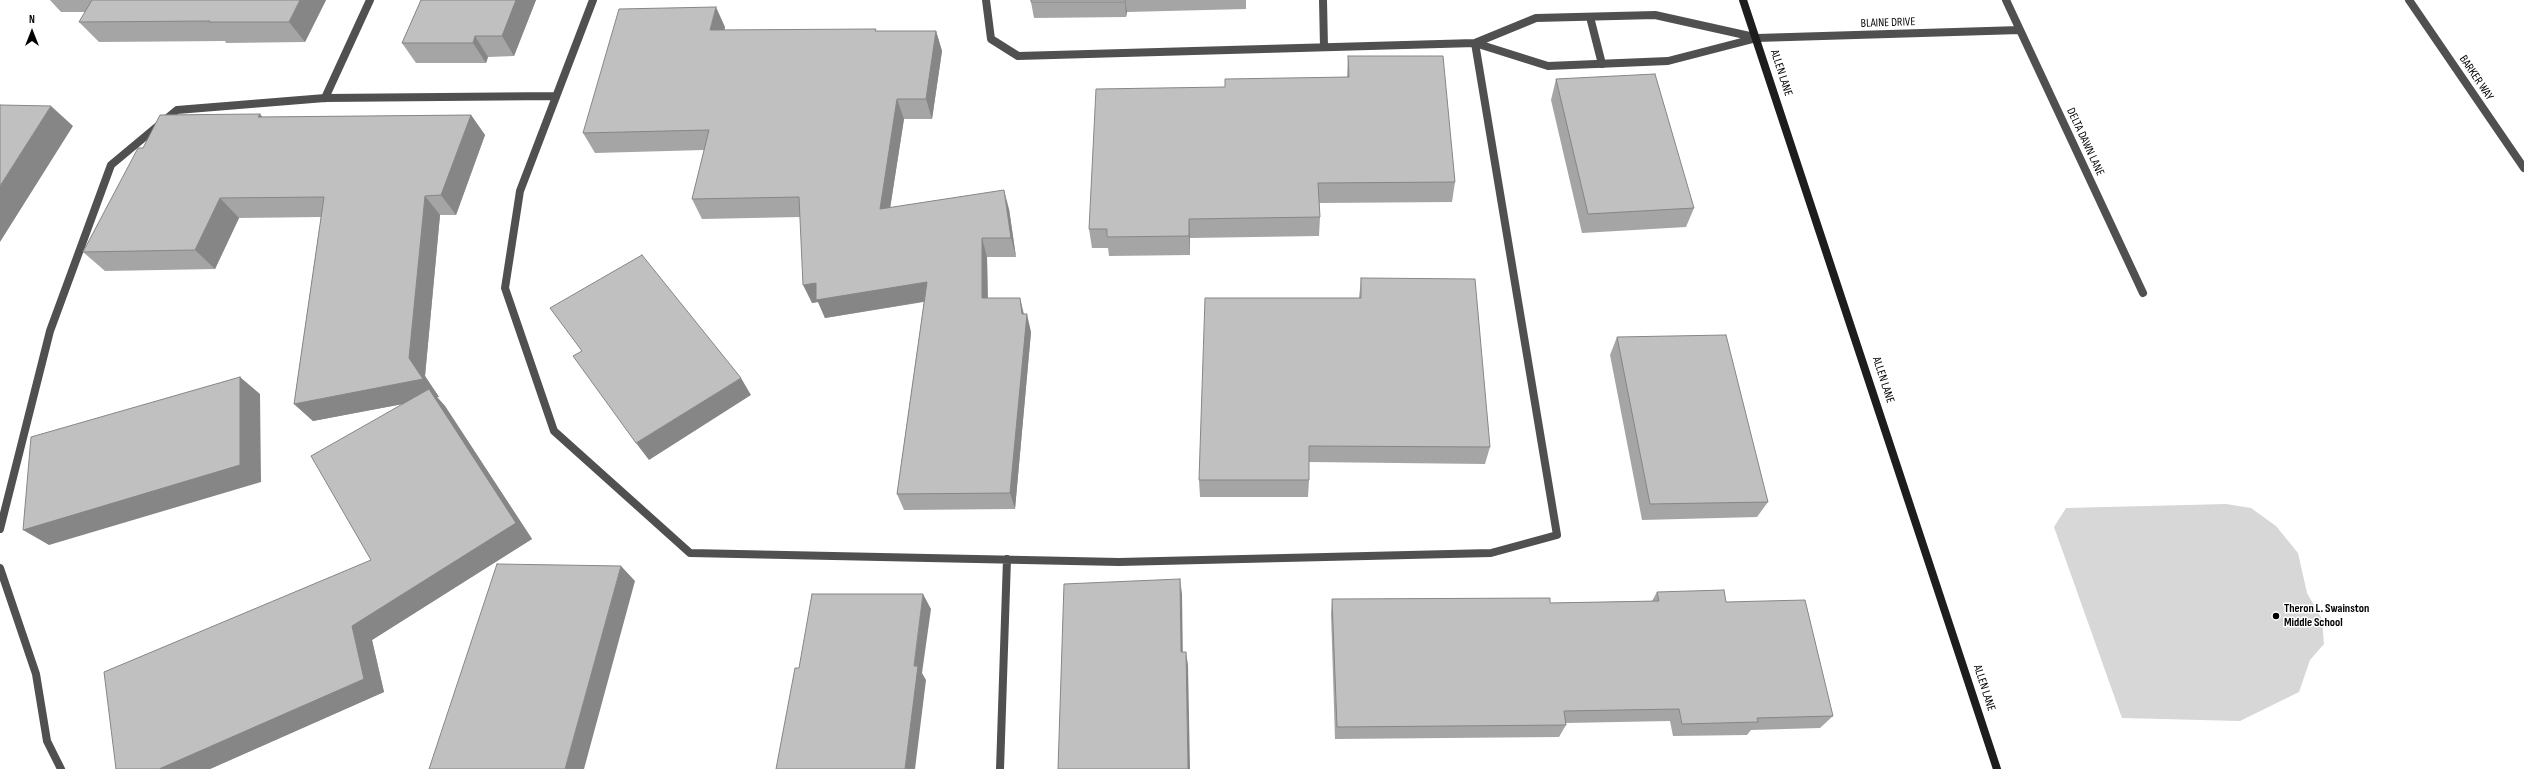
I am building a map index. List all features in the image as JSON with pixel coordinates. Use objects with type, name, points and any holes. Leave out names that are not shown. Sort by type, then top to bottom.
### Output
[{"type":"main road","name":"ALLEN LANE","points":[[1743,0],[1757,38],[1997,769]]},
{"type":"street","points":[[325,98],[370,0]]},
{"type":"street","points":[[593,0],[520,191],[506,288],[554,431],[690,553],[1127,561],[1491,553],[1556,535],[1475,43]]},
{"type":"street","points":[[986,0],[991,39],[1018,56],[1475,43],[1548,66],[1668,61],[1757,38]]},
{"type":"street","points":[[1323,0],[1324,47]]},
{"type":"street","name":"DELTA DAWN LANE","points":[[2006,0],[2143,293]]},
{"type":"street","name":"BARKER WAY","points":[[2409,0],[2524,168]]},
{"type":"street","points":[[1475,43],[1536,18],[1655,15],[1757,38]]},
{"type":"street","points":[[1590,17],[1602,64]]},
{"type":"street","name":"BLAINE DRIVE","points":[[1757,38],[2020,30]]},
{"type":"street","points":[[0,529],[50,331],[111,164],[177,110],[325,98],[556,96]]},
{"type":"street","points":[[1000,769],[1007,560]]},
{"type":"street","points":[[0,568],[36,674],[47,741],[61,769]]},
{"type":"shaded area","points":[[2226,504],[2251,508],[2276,526],[2298,553],[2307,593],[2322,619],[2324,644],[2310,660],[2299,692],[2240,721],[2122,718],[2054,527],[2066,508]]},
{"type":"building","points":[[92,0],[300,0],[289,22],[79,22]]},
{"type":"building","points":[[421,0],[516,0],[502,36],[475,36],[473,43],[402,43]]},
{"type":"building","points":[[1031,0],[1125,0],[1125,2],[1031,2]]},
{"type":"building","points":[[716,7],[710,30],[876,29],[875,31],[936,31],[926,99],[897,99],[880,209],[1004,190],[1011,238],[982,238],[982,298],[1020,298],[1022,314],[1027,314],[1010,493],[897,494],[927,282],[816,300],[816,283],[803,285],[799,197],[692,199],[709,130],[583,133],[619,9]]},
{"type":"building","points":[[1348,56],[1443,56],[1455,182],[1318,183],[1320,217],[1189,219],[1189,236],[1107,237],[1107,229],[1089,229],[1096,89],[1225,87],[1225,79],[1349,77]]},
{"type":"building","points":[[1655,74],[1694,208],[1588,214],[1556,79]]},
{"type":"building","points":[[0,105],[51,106],[0,186]]},
{"type":"building","points":[[260,114],[258,117],[471,115],[441,195],[425,196],[409,358],[423,379],[294,404],[324,197],[220,198],[195,250],[83,252],[138,148],[143,148],[160,115]]},
{"type":"building","points":[[642,255],[741,378],[636,443],[573,356],[582,351],[550,308]]},
{"type":"building","points":[[1361,278],[1475,279],[1490,447],[1309,446],[1309,480],[1199,480],[1205,298],[1361,298]]},
{"type":"building","points":[[1726,335],[1768,502],[1650,504],[1617,337]]},
{"type":"building","points":[[240,377],[240,465],[23,530],[31,437]]},
{"type":"building","points":[[429,389],[516,523],[352,626],[364,679],[159,769],[116,769],[104,672],[371,560],[311,456]]},
{"type":"building","points":[[497,564],[621,566],[565,769],[429,769]]},
{"type":"building","points":[[1180,579],[1181,652],[1186,652],[1188,769],[1058,769],[1064,584]]},
{"type":"building","points":[[1724,590],[1726,602],[1805,600],[1833,716],[1757,718],[1758,722],[1682,724],[1679,709],[1564,711],[1566,725],[1337,727],[1332,599],[1550,598],[1550,603],[1659,601],[1657,592]]},
{"type":"building","points":[[812,594],[923,594],[914,666],[918,666],[905,769],[776,769],[795,668],[799,668]]},
{"type":"place","name":"Theron L. Swainston Middle School","points":[[2276,616]]}]
